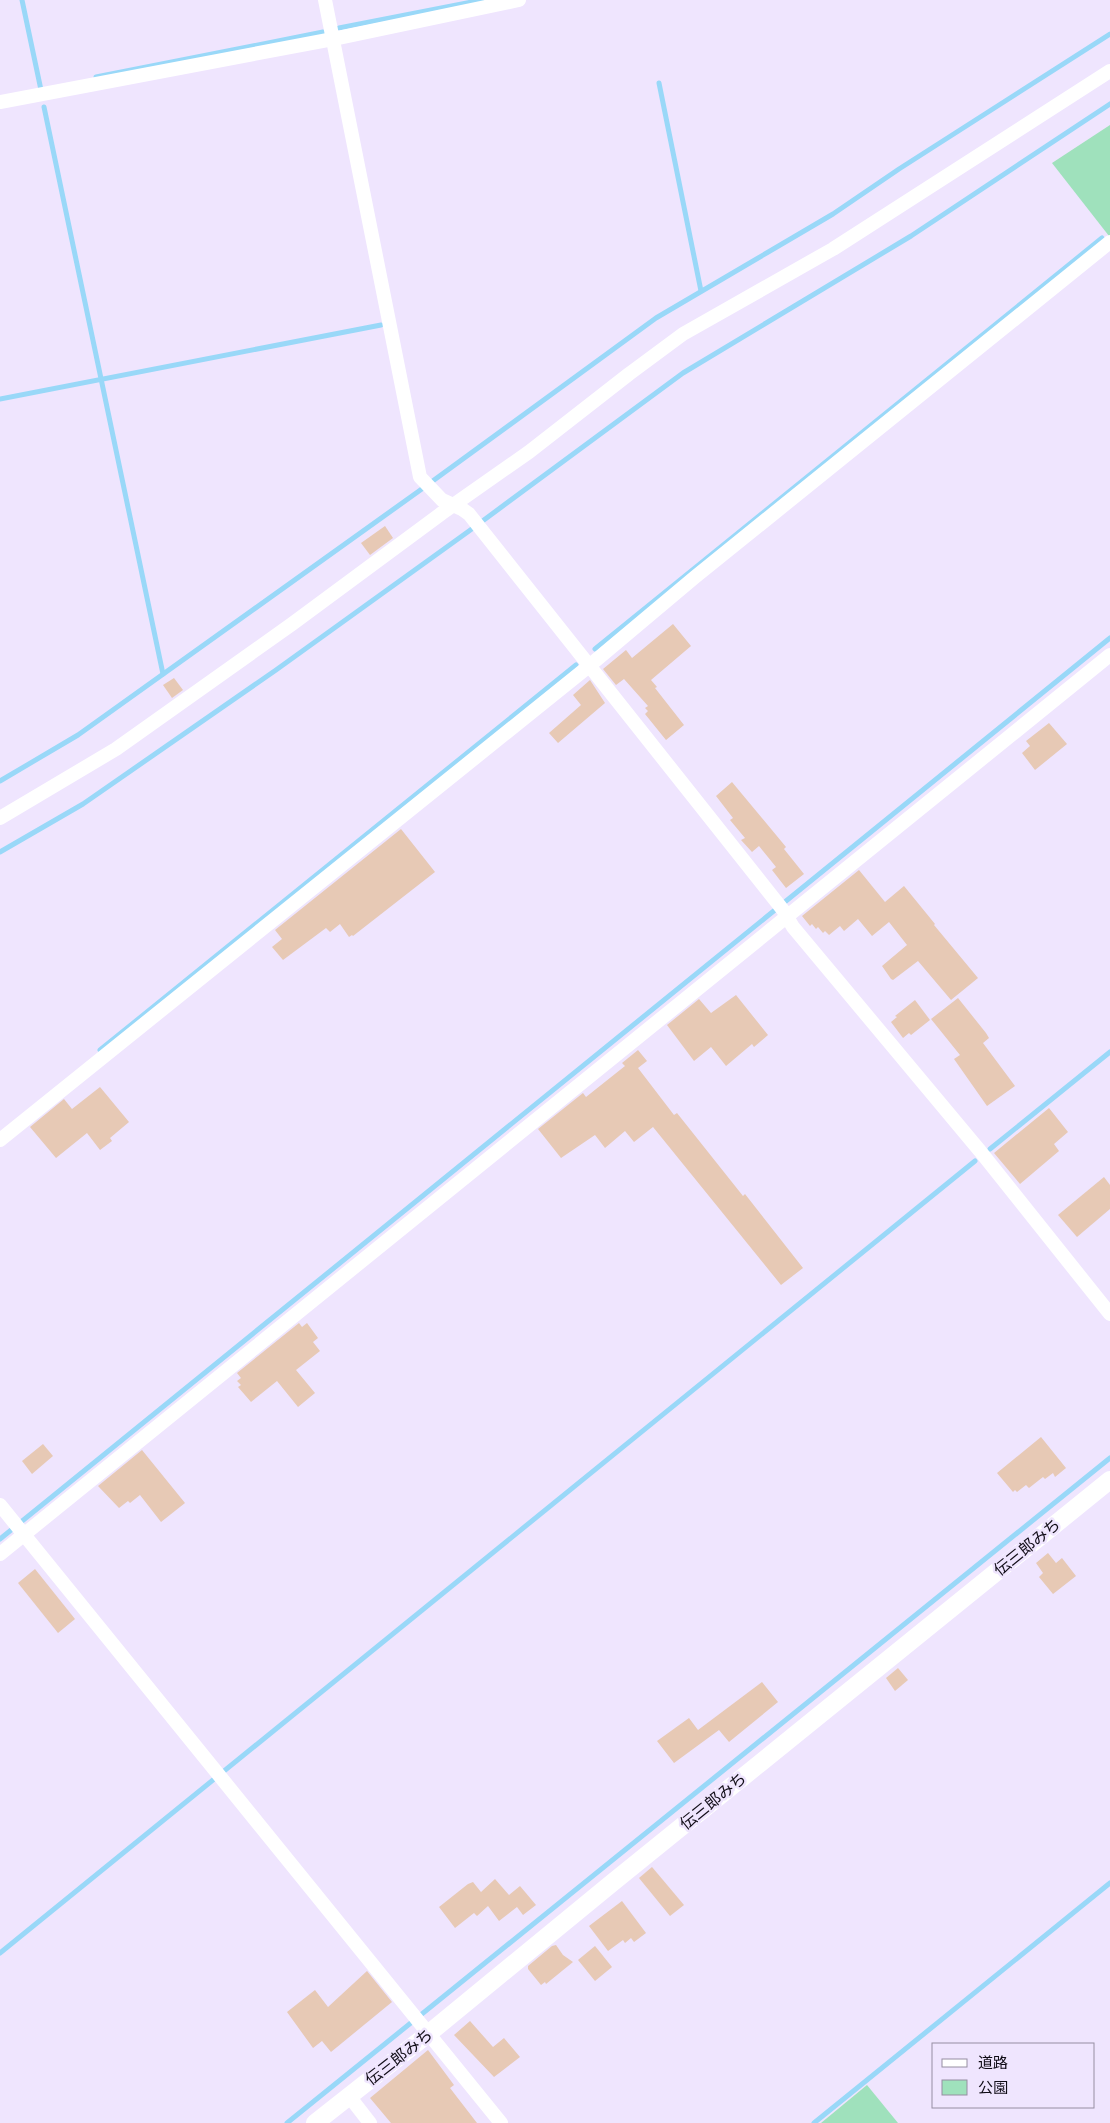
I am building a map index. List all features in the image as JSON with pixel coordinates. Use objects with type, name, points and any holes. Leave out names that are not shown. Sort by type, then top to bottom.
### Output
[{"type":"street","points":[[325,0],[418,468],[428,486],[442,500],[462,509],[477,525],[782,910],[793,927],[980,1152],[1110,1314]]},
{"type":"street","points":[[0,102],[519,0]]},
{"type":"street","points":[[0,818],[116,748],[292,624],[529,452],[683,334],[833,249],[1110,71]]},
{"type":"street","points":[[0,1140],[589,666],[695,576],[1110,242]]},
{"type":"street","points":[[0,1554],[19,1528],[782,910],[1110,655]]},
{"type":"street","name":"伝三郎みち","points":[[315,2123],[349,2096],[420,2024],[619,1877],[1110,1480]]},
{"type":"street","points":[[0,1505],[500,2123]]},
{"type":"street","points":[[349,2096],[370,2123]]},
{"type":"green space","points":[[1110,125],[1110,236],[1109,236],[1052,163]]},
{"type":"green space","points":[[867,2085],[898,2123],[821,2123]]},
{"type":"building","points":[[385,526],[393,538],[370,555],[361,543]]},
{"type":"building","points":[[673,624],[691,646],[651,680],[657,687],[655,688],[684,725],[666,740],[645,714],[648,711],[645,708],[648,706],[624,679],[616,685],[603,669],[626,650],[632,658]]},
{"type":"building","points":[[174,678],[183,690],[172,698],[163,685]]},
{"type":"building","points":[[590,680],[605,703],[558,743],[549,733],[581,705],[573,695]]},
{"type":"building","points":[[1049,723],[1067,744],[1035,770],[1022,753],[1030,746],[1026,741]]},
{"type":"building","points":[[732,782],[786,847],[784,849],[804,874],[786,888],[772,870],[776,867],[759,846],[752,852],[741,840],[745,838],[730,820],[733,818],[716,796]]},
{"type":"building","points":[[401,829],[435,872],[353,936],[349,937],[340,924],[330,932],[326,928],[283,960],[272,947],[282,939],[275,930]]},
{"type":"building","points":[[859,870],[885,902],[904,886],[978,978],[951,1000],[918,961],[893,980],[891,979],[882,966],[907,945],[889,922],[872,936],[858,919],[844,931],[840,926],[829,935],[825,931],[823,933],[818,927],[816,929],[812,924],[810,926],[802,916]]},
{"type":"building","points":[[736,995],[768,1035],[754,1047],[752,1044],[726,1066],[711,1047],[694,1061],[667,1025],[699,999],[711,1013]]},
{"type":"building","points":[[958,998],[986,1033],[989,1038],[983,1043],[1015,1086],[987,1106],[954,1059],[960,1055],[931,1019]]},
{"type":"building","points":[[915,1000],[930,1020],[911,1035],[909,1033],[903,1038],[891,1022],[897,1017],[895,1016]]},
{"type":"building","points":[[638,1050],[647,1061],[638,1068],[674,1115],[677,1113],[743,1196],[745,1194],[803,1268],[781,1285],[653,1127],[634,1142],[625,1131],[605,1148],[595,1135],[561,1158],[538,1129],[583,1093],[586,1097],[625,1066],[622,1063]]},
{"type":"building","points":[[100,1087],[129,1122],[110,1138],[112,1141],[100,1150],[87,1133],[56,1158],[30,1127],[64,1099],[72,1109]]},
{"type":"building","points":[[1049,1108],[1068,1132],[1054,1144],[1059,1151],[1020,1184],[994,1153]]},
{"type":"building","points":[[1104,1177],[1110,1185],[1110,1209],[1077,1237],[1058,1215]]},
{"type":"building","points":[[299,1323],[302,1327],[307,1323],[318,1338],[313,1342],[320,1351],[296,1370],[315,1393],[298,1407],[277,1381],[251,1402],[238,1387],[241,1385],[237,1381],[241,1378],[237,1373]]},
{"type":"building","points":[[1041,1437],[1066,1468],[1055,1477],[1053,1473],[1045,1479],[1043,1477],[1029,1488],[1026,1485],[1017,1492],[1015,1490],[1013,1492],[997,1473]]},
{"type":"building","points":[[43,1444],[53,1456],[32,1474],[22,1461]]},
{"type":"building","points":[[142,1450],[185,1503],[161,1522],[140,1495],[130,1503],[128,1501],[119,1508],[98,1486]]},
{"type":"building","points":[[1048,1553],[1056,1563],[1062,1558],[1076,1576],[1053,1594],[1039,1577],[1043,1573],[1036,1563]]},
{"type":"building","points":[[35,1569],[75,1619],[58,1633],[18,1583]]},
{"type":"building","points":[[898,1668],[908,1680],[895,1691],[886,1678]]},
{"type":"building","points":[[762,1682],[778,1702],[729,1742],[719,1730],[674,1763],[657,1741],[689,1718],[698,1730]]},
{"type":"building","points":[[652,1867],[684,1905],[670,1916],[639,1878]]},
{"type":"building","points":[[495,1879],[509,1895],[520,1886],[536,1905],[523,1915],[517,1907],[499,1921],[488,1906],[477,1916],[474,1913],[455,1928],[439,1907],[468,1884],[473,1882],[481,1892]]},
{"type":"building","points":[[622,1901],[646,1933],[634,1942],[631,1938],[625,1943],[623,1940],[608,1951],[589,1926]]},
{"type":"building","points":[[556,1945],[563,1955],[573,1962],[546,1984],[545,1982],[541,1985],[528,1969],[528,1966],[552,1946]]},
{"type":"building","points":[[595,1946],[612,1967],[595,1981],[578,1960]]},
{"type":"building","points":[[367,1971],[392,2002],[331,2052],[322,2041],[313,2048],[287,2012],[315,1990],[328,2007]]},
{"type":"building","points":[[470,2021],[493,2047],[504,2038],[520,2057],[494,2077],[454,2035]]},
{"type":"building","points":[[428,2050],[454,2085],[450,2088],[477,2123],[391,2123],[370,2098]]},
{"type":"waterway","points":[[22,0],[41,90]]},
{"type":"waterway","points":[[339,28],[482,0]]},
{"type":"waterway","points":[[96,77],[323,32]]},
{"type":"waterway","points":[[0,781],[78,735],[419,491],[656,318],[833,214],[899,169],[1110,34]]},
{"type":"waterway","points":[[659,83],[701,291]]},
{"type":"waterway","points":[[0,852],[83,804],[276,670],[683,373],[911,236],[1110,104]]},
{"type":"waterway","points":[[44,107],[163,674]]},
{"type":"waterway","points":[[595,649],[1102,238]]},
{"type":"waterway","points":[[0,399],[381,325]]},
{"type":"waterway","points":[[0,1539],[1110,638]]},
{"type":"waterway","points":[[100,1050],[576,665]]},
{"type":"waterway","points":[[990,1149],[1110,1052]]},
{"type":"waterway","points":[[0,1953],[975,1161]]},
{"type":"waterway","points":[[287,2123],[1110,1458]]},
{"type":"waterway","points":[[814,2123],[1110,1883]]}]
